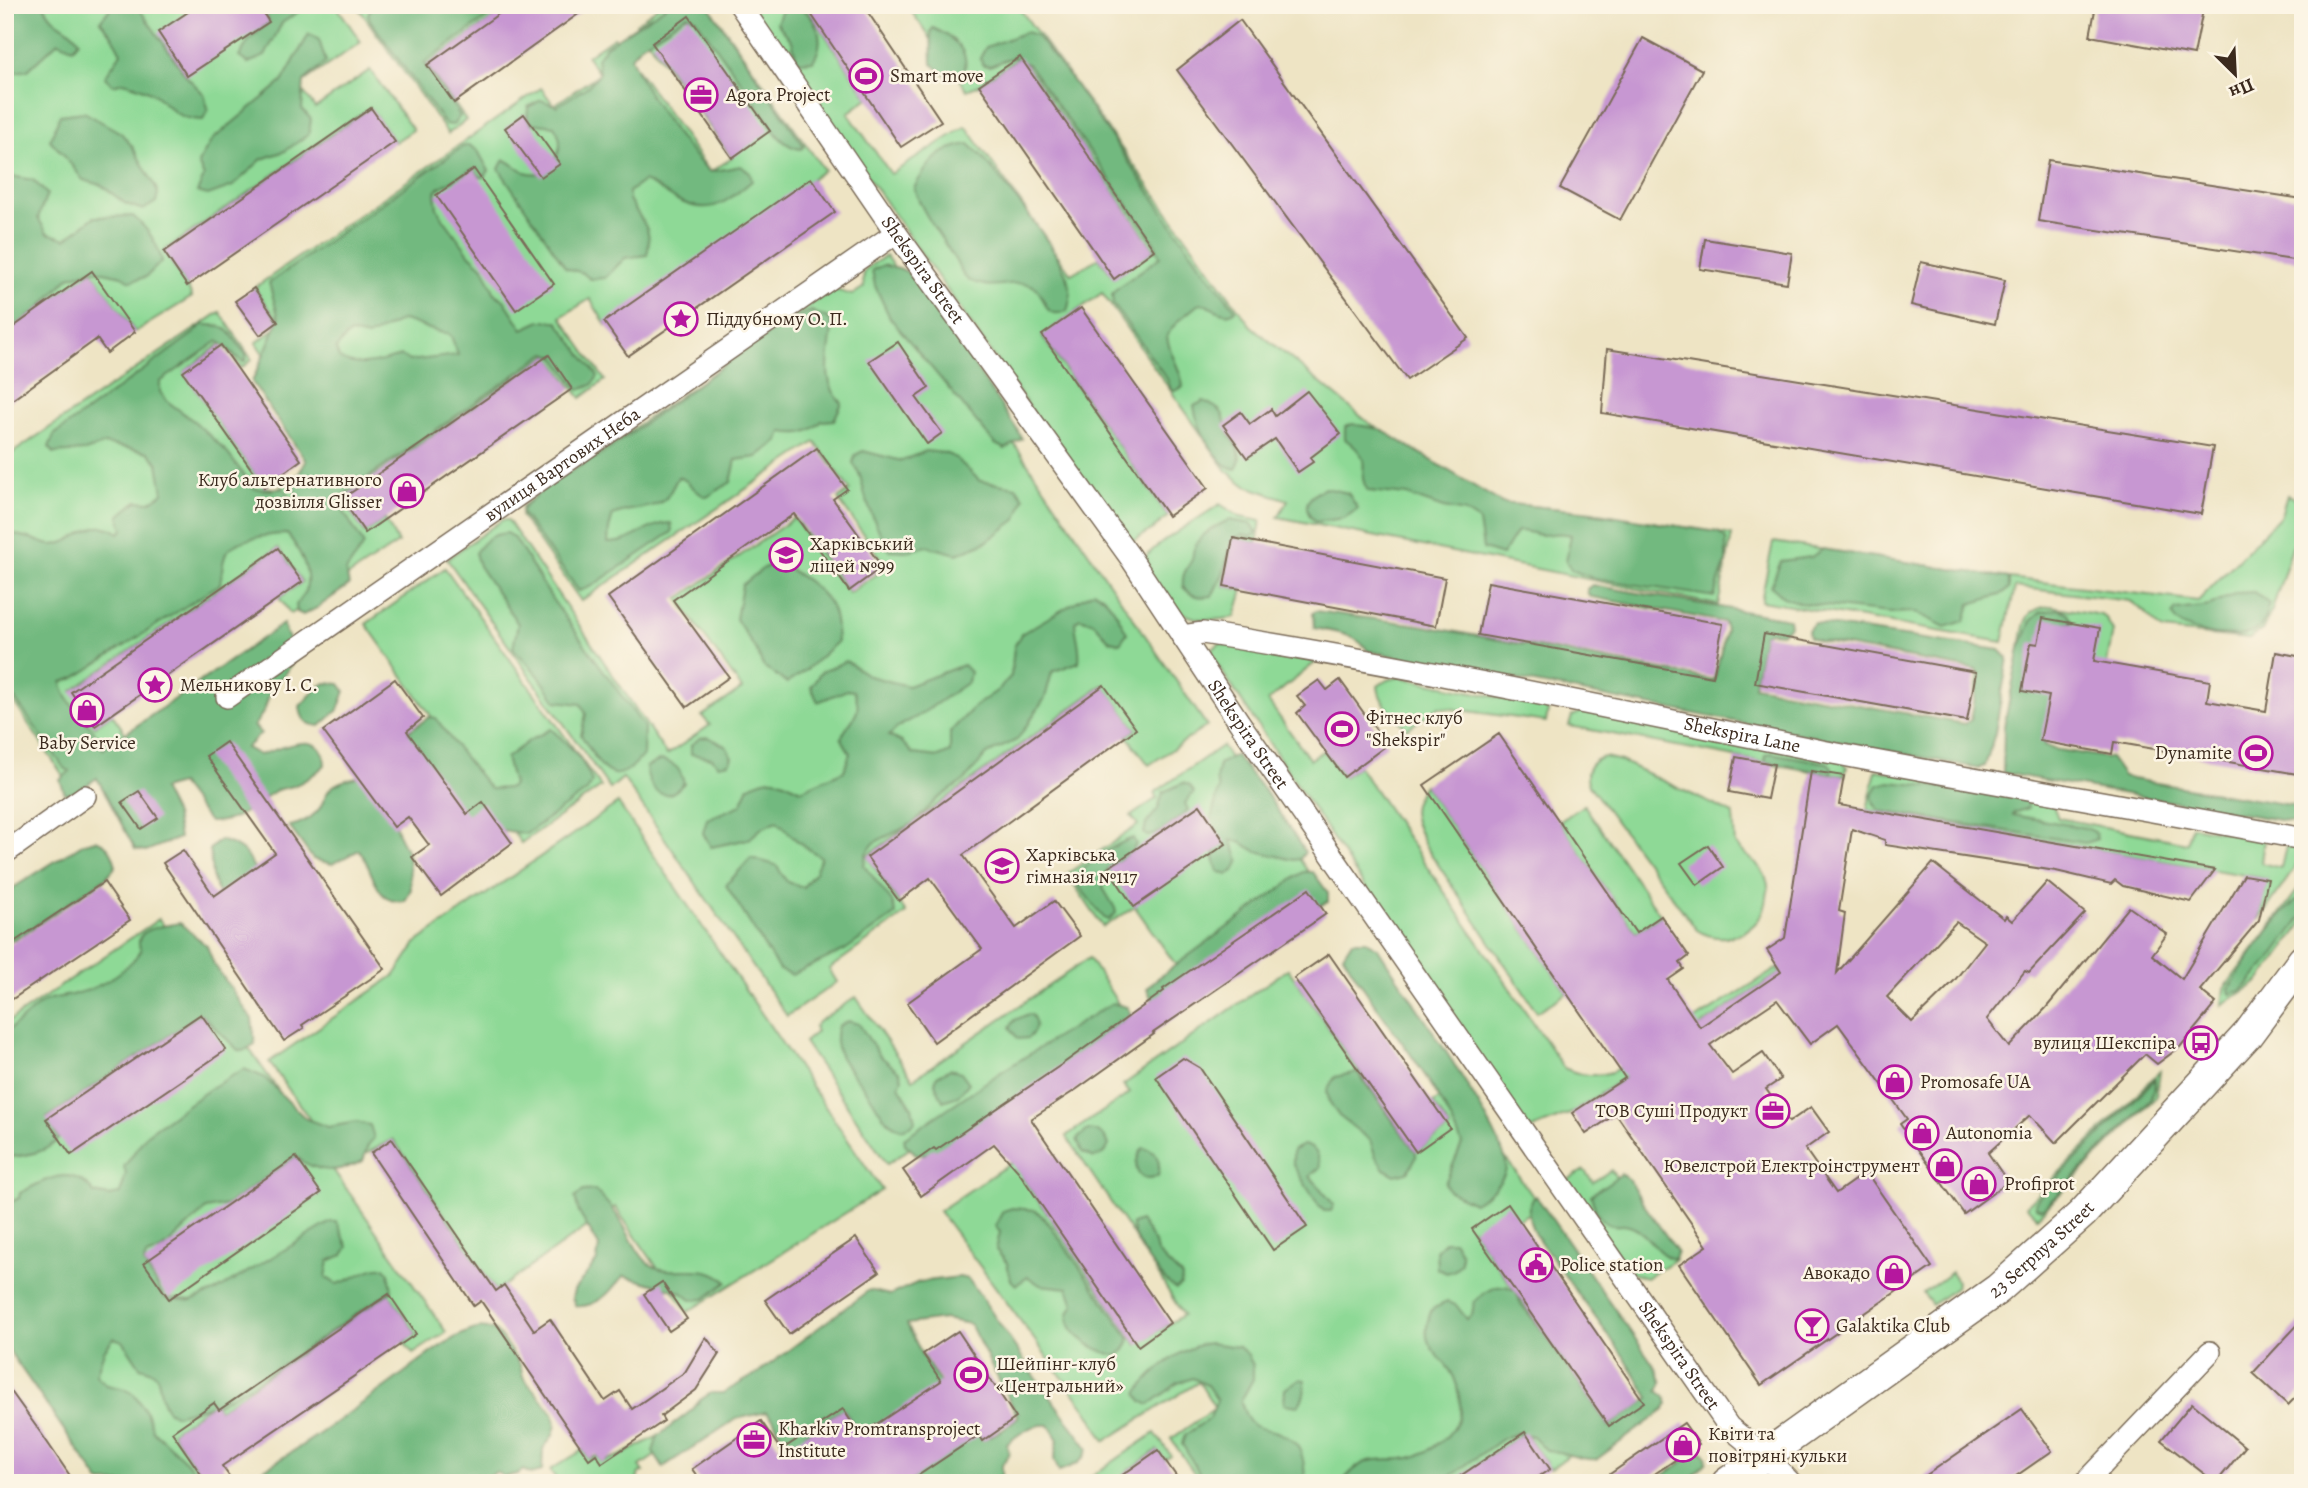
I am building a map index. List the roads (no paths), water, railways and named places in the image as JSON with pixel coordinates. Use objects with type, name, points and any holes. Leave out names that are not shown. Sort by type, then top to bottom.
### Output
[{"type":"street","name":"Shekspira Street","points":[[740,5],[896,233],[1130,557],[1365,906],[1729,1427],[1765,1456],[1791,1483]]},
{"type":"street","name":"вулиця Вартових Неба","points":[[227,697],[896,233]]},
{"type":"street","name":"Shekspira Lane","points":[[1182,636],[1203,633],[1339,657],[1991,784],[2303,839]]},
{"type":"street","points":[[5,853],[85,796]]},
{"type":"street","name":"23 Serpnya Street","points":[[1727,1483],[1998,1289],[2082,1214],[2248,1034],[2303,960]]},
{"type":"street","points":[[2085,1483],[2210,1352]]},
{"type":"place","name":"Smart move","points":[[866,76]]},
{"type":"place","name":"Agora Project","points":[[701,95]]},
{"type":"place","name":"Піддубному О. П.","points":[[681,319]]},
{"type":"place","name":"Клуб альтернативного дозвілля Glisser","points":[[407,491]]},
{"type":"place","name":"Харківський ліцей №99","points":[[786,555]]},
{"type":"place","name":"Мельникову І. С.","points":[[155,685]]},
{"type":"place","name":"Baby Service","points":[[87,710]]},
{"type":"place","name":"Фітнес клуб \"Shekspir\"","points":[[1342,729]]},
{"type":"place","name":"Dynamite","points":[[2256,753]]},
{"type":"place","name":"Харківська гімназія №117","points":[[1002,866]]},
{"type":"place","name":"вулиця Шекспіра","points":[[2201,1043]]},
{"type":"place","name":"Promosafe UA","points":[[1895,1082]]},
{"type":"place","name":"ТОВ Суші Продукт","points":[[1773,1111]]},
{"type":"place","name":"Autonomia","points":[[1922,1133]]},
{"type":"place","name":"Ювелстрой Електроінструмент","points":[[1945,1166]]},
{"type":"place","name":"Profiprot","points":[[1979,1184]]},
{"type":"place","name":"Police station","points":[[1536,1265]]},
{"type":"place","name":"Авокадо","points":[[1894,1273]]},
{"type":"place","name":"Galaktika Club","points":[[1812,1326]]},
{"type":"place","name":"Шейпінг-клуб «Центральний»","points":[[971,1375]]},
{"type":"place","name":"Kharkiv Promtransproject Institute","points":[[754,1440]]},
{"type":"place","name":"Квіти та повітряні кульки","points":[[1683,1445]]}]
